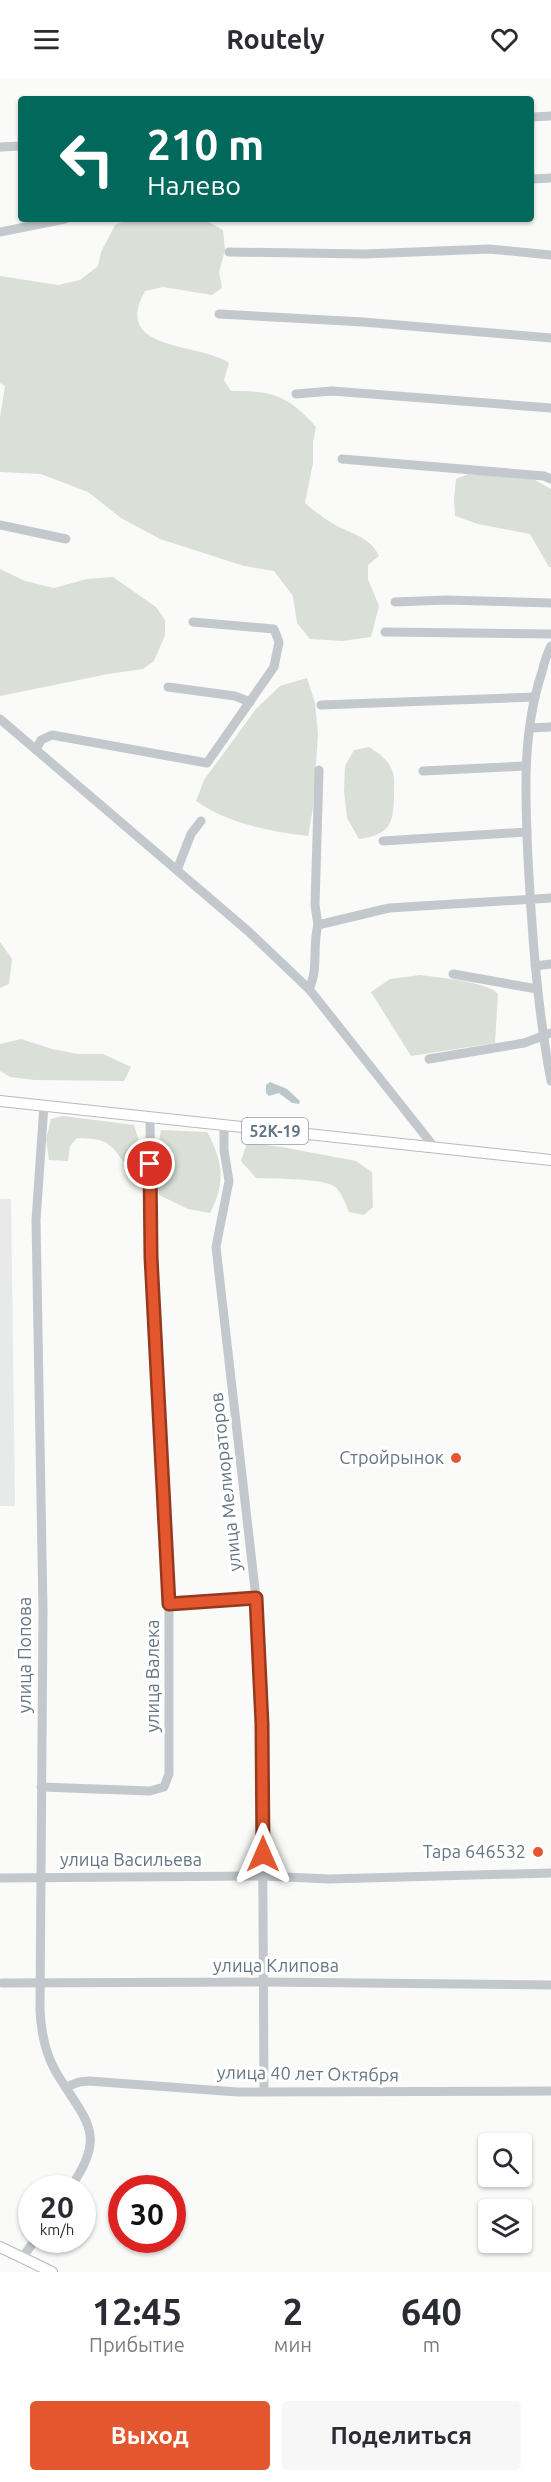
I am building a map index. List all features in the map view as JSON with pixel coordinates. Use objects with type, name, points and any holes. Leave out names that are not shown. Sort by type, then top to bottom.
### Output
[{"type":"main road","name":"52К-19","points":[[0,1101],[551,1160]]},
{"type":"main road","points":[[0,2247],[52,2272]]},
{"type":"street","points":[[534,117],[551,116]]},
{"type":"street","points":[[0,147],[18,147]]},
{"type":"street","points":[[534,178],[551,178]]},
{"type":"street","points":[[0,232],[50,222]]},
{"type":"street","points":[[229,252],[366,254],[489,249],[551,255]]},
{"type":"street","points":[[219,314],[363,322],[551,338]]},
{"type":"street","points":[[296,394],[332,391],[551,408]]},
{"type":"street","points":[[342,459],[544,476],[551,479]]},
{"type":"street","points":[[0,525],[66,539]]},
{"type":"street","points":[[395,602],[447,600],[551,603]]},
{"type":"street","points":[[36,750],[41,740],[52,735],[207,763],[273,667],[279,642],[274,629],[193,622]]},
{"type":"street","points":[[385,632],[551,634]]},
{"type":"street","points":[[551,646],[535,697],[526,766],[534,966],[547,1035],[551,1081]]},
{"type":"street","points":[[168,687],[235,696],[250,702]]},
{"type":"street","points":[[321,705],[535,697]]},
{"type":"street","points":[[0,719],[248,931],[309,989],[435,1148]]},
{"type":"street","points":[[530,728],[551,727]]},
{"type":"street","points":[[423,771],[526,766]]},
{"type":"street","points":[[309,989],[315,978],[318,925],[315,905],[319,771]]},
{"type":"street","points":[[177,870],[191,834],[201,821]]},
{"type":"street","points":[[383,841],[527,832]]},
{"type":"street","points":[[318,925],[389,908],[551,898]]},
{"type":"street","points":[[534,966],[551,964]]},
{"type":"street","points":[[453,974],[537,989]]},
{"type":"street","points":[[429,1059],[492,1049],[547,1035]]},
{"type":"street","name":"улица Попова","points":[[44,1105],[36,1220],[43,1611],[41,2030],[49,2059],[86,2116],[91,2136],[87,2159],[78,2175]]},
{"type":"street","name":"улица Валека","points":[[41,1787],[150,1791],[164,1787],[169,1774],[169,1604],[151,1257],[150,1117]]},
{"type":"street","name":"улица Мелиораторов","points":[[224,1125],[224,1150],[229,1181],[216,1247],[256,1598],[262,1724],[264,2091]]},
{"type":"street","points":[[169,1604],[256,1598]]},
{"type":"street","name":"улица Васильева","points":[[0,1878],[263,1876],[329,1879],[551,1873]]},
{"type":"street","name":"улица Клипова","points":[[2,1983],[264,1982],[551,1985]]},
{"type":"street","name":"улица 40 лет Октября","points":[[66,2087],[89,2081],[237,2092],[551,2091]]},
{"type":"street","points":[[22,2258],[26,2253]]},
{"type":"shaded area","points":[[122,222],[208,222],[223,230],[225,250],[219,272],[222,288],[212,295],[163,287],[145,291],[138,311],[139,325],[148,335],[163,342],[215,356],[229,363],[224,380],[231,391],[258,392],[279,397],[297,408],[316,427],[313,463],[305,503],[337,526],[366,541],[379,556],[368,565],[368,579],[379,606],[371,637],[342,641],[310,639],[297,623],[293,596],[274,571],[244,566],[160,539],[121,518],[88,492],[41,474],[0,472],[0,418],[5,386],[0,383],[0,276],[58,285],[80,280],[98,266],[101,252],[115,225]]},
{"type":"shaded area","points":[[469,474],[533,479],[551,489],[551,567],[530,534],[478,524],[455,516],[456,479]]},
{"type":"shaded area","points":[[0,569],[25,581],[54,588],[87,579],[113,577],[156,607],[165,620],[165,635],[154,661],[143,669],[0,696]]},
{"type":"shaded area","points":[[307,678],[315,703],[318,734],[313,808],[308,836],[264,829],[236,821],[196,801],[204,780],[256,709],[280,686]]},
{"type":"shaded area","points":[[369,747],[385,759],[392,770],[394,804],[391,820],[384,831],[359,839],[347,818],[344,791],[345,766],[354,750]]},
{"type":"shaded area","points":[[0,942],[12,959],[9,984],[0,988]]},
{"type":"shaded area","points":[[420,975],[474,983],[498,994],[495,1043],[411,1056],[371,992],[390,979]]},
{"type":"shaded area","points":[[21,1039],[78,1054],[103,1054],[131,1067],[124,1081],[35,1080],[10,1077],[0,1071],[0,1044]]},
{"type":"shaded area","points":[[270,1082],[287,1089],[300,1101],[299,1104],[292,1103],[279,1093],[269,1096],[266,1093],[266,1085]]},
{"type":"shaded area","points":[[63,1116],[134,1125],[144,1161],[142,1181],[113,1148],[99,1140],[77,1138],[70,1146],[68,1161],[49,1160],[46,1140],[51,1119]]},
{"type":"shaded area","points":[[161,1130],[207,1132],[219,1162],[220,1172],[219,1192],[210,1213],[188,1209],[159,1195],[155,1167]]},
{"type":"shaded area","points":[[247,1143],[356,1161],[372,1172],[373,1207],[364,1215],[349,1212],[338,1190],[324,1183],[256,1178],[241,1161]]},
{"type":"shaded area","points":[[0,1199],[11,1199],[15,1506],[0,1506]]},
{"type":"place","name":"Стройрынок","points":[[456,1458]]},
{"type":"place","name":"Тара 646532","points":[[538,1852]]},
{"type":"route","points":[[150,1164],[151,1257],[169,1604],[256,1598],[262,1724],[263,1854]]}]
